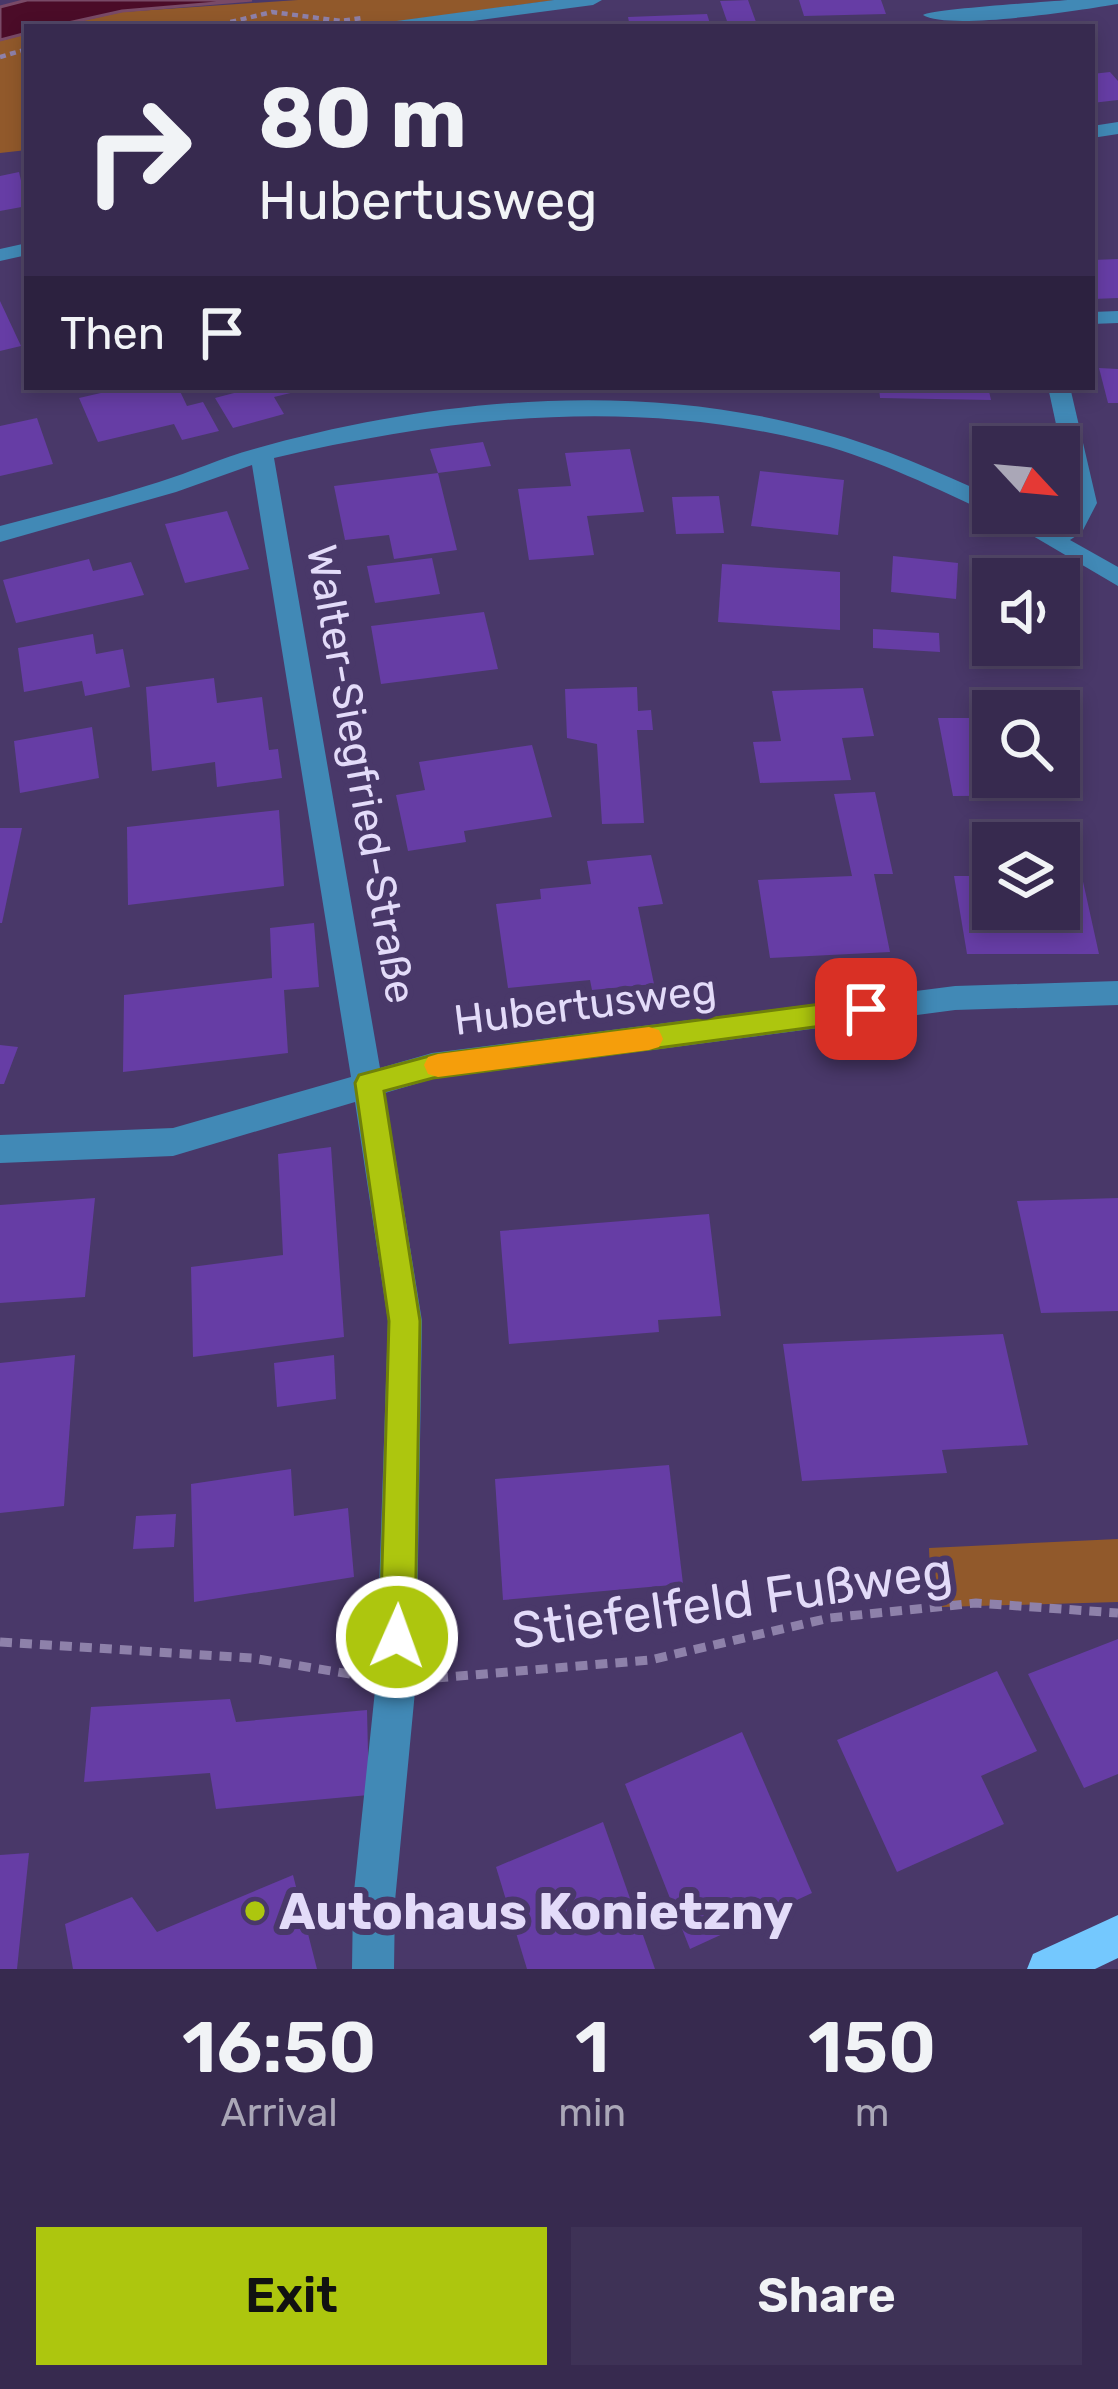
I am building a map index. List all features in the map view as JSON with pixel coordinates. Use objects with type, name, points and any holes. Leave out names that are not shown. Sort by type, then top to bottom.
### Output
[{"type":"main road","points":[[1048,1969],[1118,1936]]},
{"type":"street","points":[[385,21],[593,0]]},
{"type":"street","points":[[931,14],[970,16],[1115,0]]},
{"type":"street","points":[[1054,539],[1074,527],[1085,503],[1060,390]]},
{"type":"street","points":[[0,534],[167,487],[262,454],[459,418],[616,404],[743,417],[896,461],[972,496]]},
{"type":"street","name":"Walter-Siegfried-Straße","points":[[262,454],[405,1321],[395,1681],[374,1901],[373,1969]]},
{"type":"street","points":[[1045,534],[1118,578]]},
{"type":"street","name":"Hubertusweg","points":[[0,1149],[173,1142],[433,1066],[955,998],[1118,993]]},
{"type":"path","points":[[222,24],[272,12],[385,21]]},
{"type":"path","name":"Stiefelfeld Fußweg","points":[[0,1642],[252,1658],[395,1681],[650,1660],[829,1618],[976,1604],[1118,1613]]},
{"type":"shaded area","points":[[27,0],[252,0],[122,11],[64,24],[24,24],[24,34],[0,40],[0,7]]},
{"type":"shaded area","points":[[298,0],[556,0],[378,24],[68,24],[122,12]]},
{"type":"shaded area","points":[[24,35],[24,150],[0,153],[0,41]]},
{"type":"shaded area","points":[[1118,1539],[1118,1602],[942,1607],[930,1574],[929,1548]]},
{"type":"building","points":[[748,0],[756,22],[728,24],[720,1]]},
{"type":"building","points":[[799,0],[881,0],[886,14],[804,16]]},
{"type":"building","points":[[707,14],[710,24],[629,24],[628,17]]},
{"type":"building","points":[[1110,72],[1118,81],[1118,100],[1095,103],[1095,74]]},
{"type":"building","points":[[19,172],[24,207],[0,211],[0,176]]},
{"type":"building","points":[[1118,259],[1118,298],[1095,299],[1095,260]]},
{"type":"building","points":[[0,301],[21,346],[0,351]]},
{"type":"building","points":[[1099,368],[1118,369],[1118,403],[1108,403]]},
{"type":"building","points":[[114,390],[179,390],[187,406],[203,402],[219,431],[182,440],[174,424],[98,442],[79,398]]},
{"type":"building","points":[[303,390],[274,397],[284,414],[233,428],[215,398]]},
{"type":"building","points":[[879,390],[989,390],[991,400],[880,398]]},
{"type":"building","points":[[37,418],[53,464],[0,476],[0,426]]},
{"type":"building","points":[[483,442],[491,466],[438,473],[430,449]]},
{"type":"building","points":[[630,449],[644,512],[587,516],[594,555],[529,560],[518,489],[571,486],[565,453]]},
{"type":"building","points":[[760,471],[844,480],[838,535],[751,526]]},
{"type":"building","points":[[438,473],[457,550],[394,559],[389,535],[345,540],[334,486]]},
{"type":"building","points":[[719,496],[724,533],[676,534],[672,497]]},
{"type":"building","points":[[227,511],[249,569],[185,583],[165,524]]},
{"type":"building","points":[[893,556],[958,563],[956,599],[891,592]]},
{"type":"building","points":[[432,558],[440,594],[375,603],[367,566]]},
{"type":"building","points":[[89,559],[93,571],[131,562],[144,595],[16,623],[3,580]]},
{"type":"building","points":[[722,564],[840,572],[840,630],[718,622]]},
{"type":"building","points":[[484,612],[498,669],[381,684],[371,626]]},
{"type":"building","points":[[873,629],[939,633],[940,652],[873,648]]},
{"type":"building","points":[[93,634],[96,654],[123,649],[130,687],[85,696],[82,681],[24,692],[18,648]]},
{"type":"building","points":[[214,678],[217,703],[262,697],[269,750],[278,749],[282,778],[217,787],[215,762],[152,771],[146,687]]},
{"type":"building","points":[[637,687],[638,711],[651,710],[653,730],[637,730],[644,823],[602,824],[597,744],[567,738],[565,689]]},
{"type":"building","points":[[863,688],[874,736],[842,738],[851,780],[760,783],[753,742],[781,741],[772,691]]},
{"type":"building","points":[[938,718],[972,718],[972,796],[953,796]]},
{"type":"building","points":[[92,727],[99,778],[20,793],[14,741]]},
{"type":"building","points":[[532,745],[552,817],[464,831],[466,842],[408,851],[396,795],[425,790],[419,762]]},
{"type":"building","points":[[875,792],[893,874],[874,874],[890,952],[770,958],[758,880],[852,876],[834,794]]},
{"type":"building","points":[[279,810],[284,886],[128,905],[127,827]]},
{"type":"building","points":[[0,828],[22,828],[2,923],[0,923]]},
{"type":"building","points":[[651,855],[663,904],[638,907],[654,984],[592,990],[590,980],[508,988],[496,904],[541,899],[540,889],[591,884],[587,861]]},
{"type":"building","points":[[954,876],[972,876],[972,930],[1080,930],[1082,877],[1099,954],[967,954]]},
{"type":"building","points":[[314,923],[319,987],[284,990],[288,1053],[123,1072],[124,995],[272,978],[270,928]]},
{"type":"building","points":[[0,1045],[18,1047],[4,1084],[0,1084]]},
{"type":"building","points":[[331,1147],[344,1337],[193,1357],[191,1267],[283,1255],[278,1154]]},
{"type":"building","points":[[95,1198],[85,1297],[0,1303],[0,1205]]},
{"type":"building","points":[[1118,1198],[1118,1311],[1041,1313],[1017,1201]]},
{"type":"building","points":[[709,1214],[721,1316],[658,1320],[659,1332],[509,1344],[500,1231]]},
{"type":"building","points":[[1003,1334],[1028,1445],[942,1450],[947,1473],[802,1481],[783,1344]]},
{"type":"building","points":[[75,1355],[64,1506],[0,1513],[0,1363]]},
{"type":"building","points":[[334,1355],[336,1399],[277,1407],[274,1363]]},
{"type":"building","points":[[669,1465],[683,1584],[503,1600],[495,1479]]},
{"type":"building","points":[[291,1469],[294,1516],[348,1508],[354,1577],[194,1602],[191,1484]]},
{"type":"building","points":[[176,1514],[174,1547],[133,1549],[136,1516]]},
{"type":"building","points":[[1118,1639],[1118,1774],[1084,1788],[1028,1674]]},
{"type":"building","points":[[997,1671],[1037,1751],[981,1776],[1004,1824],[897,1872],[837,1740]]},
{"type":"building","points":[[230,1699],[236,1722],[367,1710],[369,1795],[216,1809],[210,1773],[84,1782],[91,1707]]},
{"type":"building","points":[[742,1732],[812,1893],[690,1949],[625,1784]]},
{"type":"building","points":[[603,1822],[655,1969],[527,1969],[496,1867]]},
{"type":"building","points":[[29,1853],[17,1969],[0,1969],[0,1855]]},
{"type":"building","name":"Autohaus Konietzny","points":[[293,1875],[317,1969],[73,1969],[65,1924],[132,1897],[157,1932]]},
{"type":"slow traffic","points":[[438,1065],[649,1039]]},
{"type":"place","name":"Autohaus Konietzny","points":[[255,1911]]},
{"type":"route","points":[[397,1637],[405,1321],[369,1083],[433,1066],[866,1009]]}]
